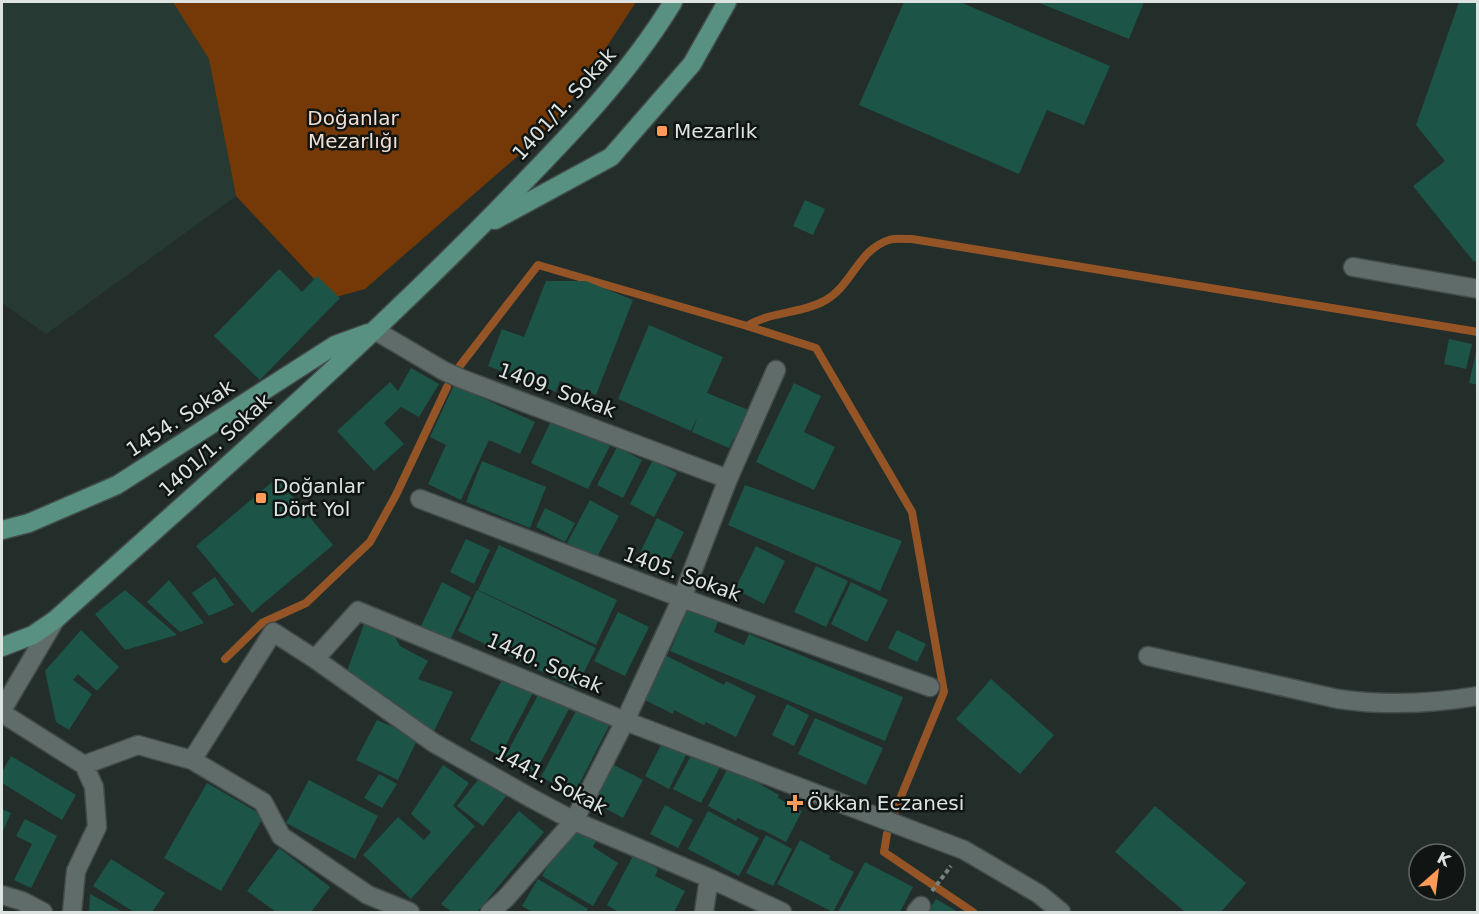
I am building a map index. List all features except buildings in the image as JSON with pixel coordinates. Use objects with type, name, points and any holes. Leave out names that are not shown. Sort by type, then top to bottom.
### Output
[{"type":"main road","name":"1401/1. Sokak","points":[[55,620],[376,331],[478,229],[588,116],[651,38],[673,2]]},
{"type":"main road","name":"1401/1. Sokak","points":[[478,229],[611,157],[692,64],[727,2]]},
{"type":"main road","name":"1454. Sokak","points":[[2,530],[29,523],[117,485],[335,345],[376,331]]},
{"type":"main road","points":[[2,647],[33,635],[55,620]]},
{"type":"street","points":[[1353,267],[1478,289]]},
{"type":"street","name":"1409. Sokak","points":[[376,331],[462,379],[728,479]]},
{"type":"street","points":[[490,912],[505,899],[574,821],[625,721],[682,598],[728,479],[776,370]]},
{"type":"street","name":"1405. Sokak","points":[[420,499],[682,598],[930,687]]},
{"type":"street","name":"1440. Sokak","points":[[315,659],[358,611],[625,721],[964,850],[1039,894],[1061,912]]},
{"type":"street","name":"1401/1. Sokak","points":[[2,712],[55,620]]},
{"type":"street","points":[[192,760],[273,632],[315,659]]},
{"type":"street","points":[[1148,656],[1338,699],[1367,703],[1427,703],[1478,696]]},
{"type":"street","name":"1441. Sokak","points":[[315,659],[434,743],[574,821],[782,912]]},
{"type":"street","points":[[2,712],[84,765],[94,787],[97,827],[76,872],[72,912]]},
{"type":"street","points":[[84,765],[138,745],[192,760],[263,802],[281,836],[368,895],[410,912]]},
{"type":"street","points":[[704,912],[709,879]]},
{"type":"street","points":[[2,895],[22,900],[43,912]]},
{"type":"path","points":[[921,906],[947,872]]},
{"type":"shaded area","points":[[2,2],[173,2],[209,58],[236,196],[46,334],[2,303]]},
{"type":"green space","name":"Doğanlar Mezarlığı","points":[[173,2],[636,2],[558,121],[365,289],[332,298],[236,196],[209,59]]},
{"type":"waterway","points":[[747,326],[756,321],[817,305],[843,286],[870,251],[889,240],[912,239],[1478,332]]},
{"type":"waterway","points":[[459,367],[538,265],[816,348],[912,512],[944,692],[895,811]]},
{"type":"waterway","points":[[225,659],[262,623],[306,603],[370,542],[396,495],[447,387]]},
{"type":"waterway","points":[[887,834],[884,852],[973,912]]},
{"type":"place","name":"Mezarlık","points":[[662,131]]},
{"type":"place","name":"Doğanlar Dört Yol","points":[[261,498]]},
{"type":"place","name":"Ökkan Eczanesi","points":[[795,803]]}]
